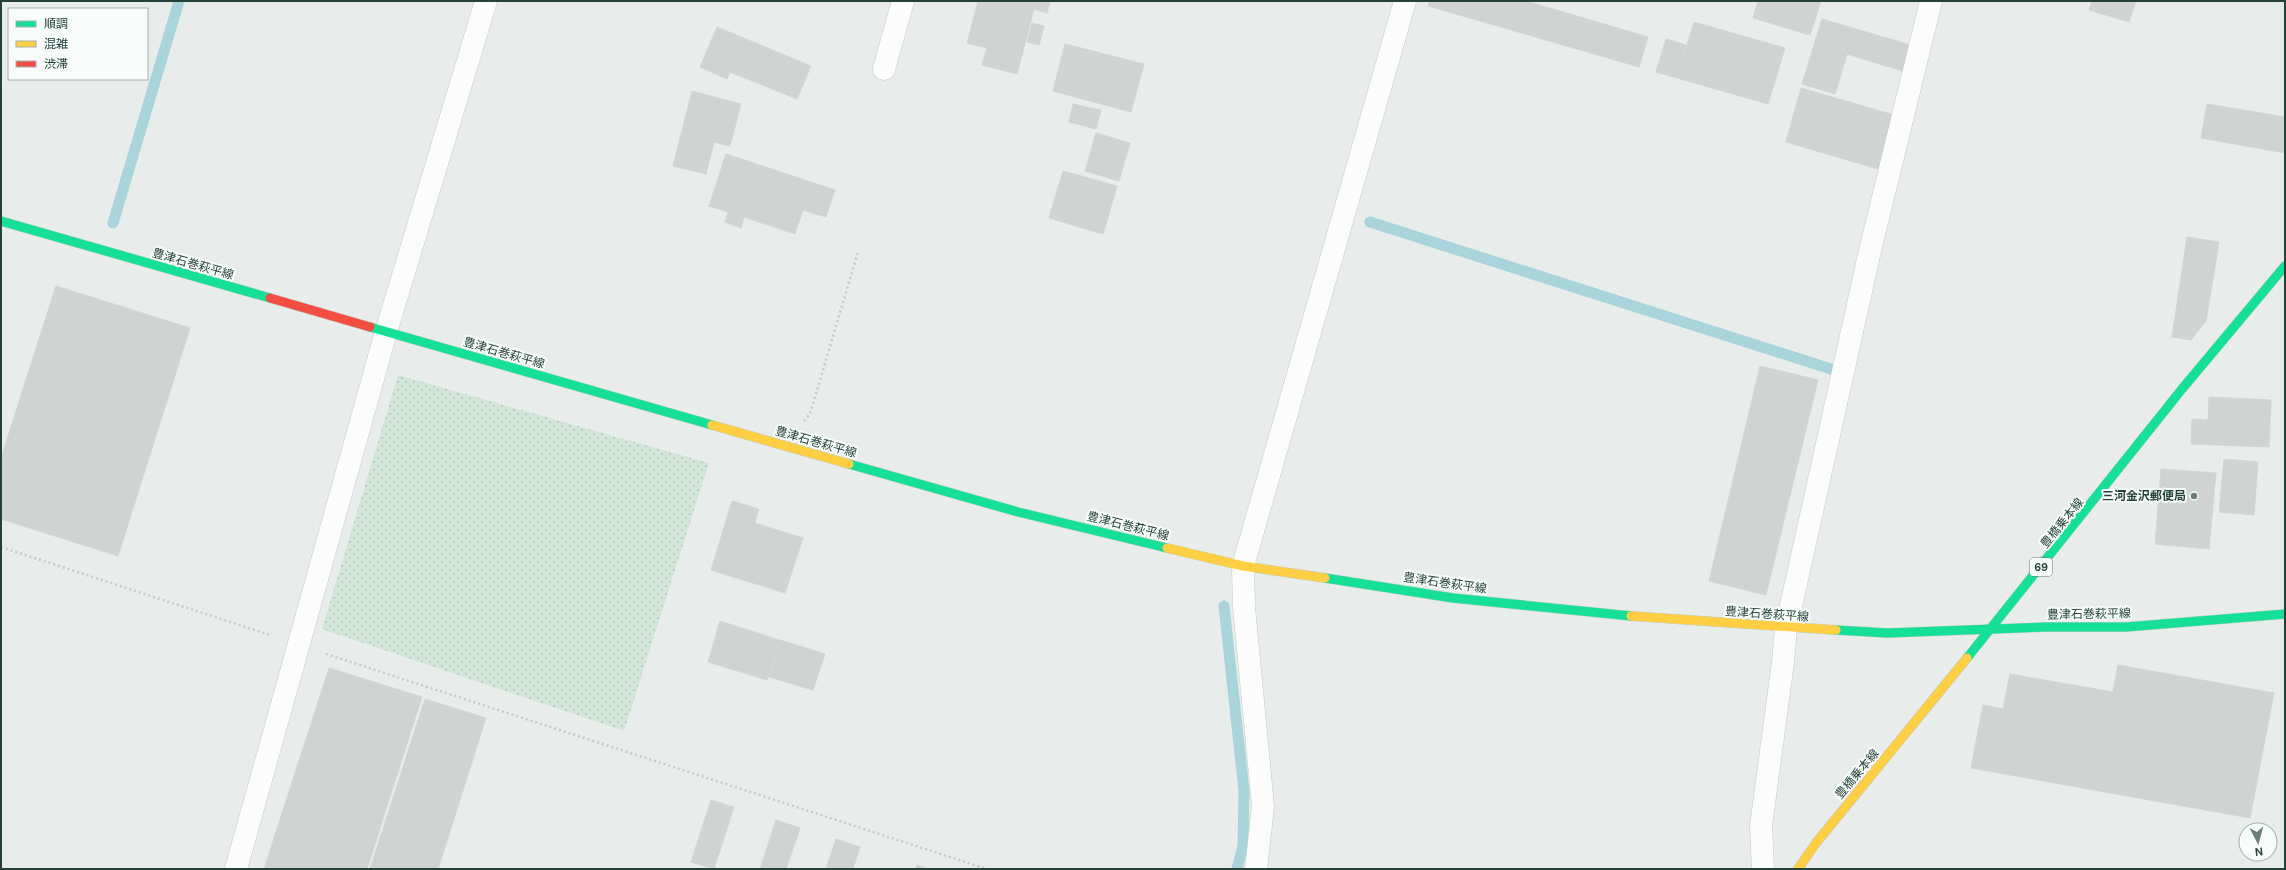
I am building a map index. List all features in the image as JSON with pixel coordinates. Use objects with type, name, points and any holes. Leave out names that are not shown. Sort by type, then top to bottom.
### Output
[{"type":"main road","name":"豊津石巻萩平線","points":[[1,221],[1018,512],[1243,566],[1453,598],[1646,618],[1786,628],[1887,633],[1989,629],[2126,627],[2285,614]]},
{"type":"main road","name":"豊橋乗本線","points":[[1798,869],[1816,843],[1952,679],[1989,629],[2066,537],[2182,389],[2285,266]]},
{"type":"street","points":[[236,869],[300,645],[386,332],[486,1]]},
{"type":"street","points":[[884,69],[903,1]]},
{"type":"street","points":[[1256,869],[1263,806],[1244,607],[1243,566],[1405,1]]},
{"type":"street","points":[[1764,869],[1761,826],[1784,662],[1786,628],[1867,263],[1931,1]]},
{"type":"path","points":[[783,445],[810,414],[858,252]]},
{"type":"path","points":[[1,547],[987,869]]},
{"type":"green space","points":[[398,375],[709,463],[624,731],[322,629]]},
{"type":"building","points":[[978,1],[1050,1],[1047,13],[1034,9],[1017,74],[982,65],[987,48],[967,43]]},
{"type":"building","points":[[1430,1],[1526,1],[1648,37],[1639,67],[1428,6]]},
{"type":"building","points":[[1758,1],[1821,1],[1810,35],[1753,18]]},
{"type":"building","points":[[2092,1],[2136,1],[2129,22],[2089,10]]},
{"type":"building","points":[[1822,19],[1914,46],[1906,72],[1847,54],[1835,94],[1802,84]]},
{"type":"building","points":[[1694,22],[1785,48],[1768,104],[1677,78]]},
{"type":"building","points":[[1032,23],[1044,26],[1039,45],[1027,42]]},
{"type":"building","points":[[717,27],[811,66],[797,99],[730,72],[727,79],[700,67]]},
{"type":"building","points":[[1666,39],[1686,45],[1677,78],[1656,72]]},
{"type":"building","points":[[1065,44],[1144,64],[1131,112],[1053,91]]},
{"type":"building","points":[[1801,88],[1894,115],[1878,169],[1786,142]]},
{"type":"building","points":[[692,91],[741,104],[730,146],[714,142],[706,174],[673,166]]},
{"type":"building","points":[[1073,104],[1101,110],[1096,129],[1069,122]]},
{"type":"building","points":[[2207,104],[2285,117],[2285,153],[2201,138]]},
{"type":"building","points":[[1096,133],[1130,143],[1119,181],[1085,171]]},
{"type":"building","points":[[726,154],[835,190],[826,217],[803,210],[795,234],[744,217],[741,228],[725,222],[728,212],[709,206]]},
{"type":"building","points":[[1063,171],[1117,186],[1103,234],[1049,218]]},
{"type":"building","points":[[2187,237],[2219,242],[2206,321],[2191,340],[2172,337]]},
{"type":"building","points":[[56,286],[190,328],[118,556],[1,519],[1,458]]},
{"type":"building","points":[[1760,366],[1818,380],[1766,595],[1709,581]]},
{"type":"building","points":[[2209,397],[2271,400],[2269,447],[2191,444],[2192,419],[2208,420]]},
{"type":"building","points":[[2224,459],[2258,462],[2254,515],[2219,512]]},
{"type":"building","points":[[2161,469],[2216,473],[2209,549],[2155,544]]},
{"type":"building","points":[[732,501],[759,509],[755,523],[803,538],[785,593],[711,570]]},
{"type":"building","points":[[720,621],[779,640],[767,680],[708,662]]},
{"type":"building","points":[[780,640],[825,654],[813,690],[769,677]]},
{"type":"building","points":[[2118,665],[2274,693],[2250,818],[1971,768],[1983,705],[2003,709],[2010,674],[2113,692]]},
{"type":"building","points":[[329,668],[422,697],[367,869],[264,869]]},
{"type":"building","points":[[425,699],[486,718],[438,869],[370,869]]},
{"type":"building","points":[[711,800],[734,807],[714,869],[691,862]]},
{"type":"building","points":[[776,820],[800,828],[786,869],[760,869]]},
{"type":"building","points":[[836,839],[860,847],[853,869],[826,869]]},
{"type":"building","points":[[917,865],[928,869],[916,869]]},
{"type":"waterway","points":[[113,223],[179,1]]},
{"type":"waterway","points":[[1370,222],[1831,369]]},
{"type":"waterway","points":[[1224,606],[1244,791],[1243,846],[1237,869]]},
{"type":"traffic: fast","points":[[1,221],[270,298]]},
{"type":"traffic: fast","points":[[1967,658],[2182,389],[2285,266]]},
{"type":"traffic: fast","points":[[370,327],[712,425]]},
{"type":"traffic: fast","points":[[849,464],[1018,512],[1167,548]]},
{"type":"traffic: fast","points":[[1325,578],[1453,598],[1631,616]]},
{"type":"traffic: fast","points":[[1836,630],[1887,633],[2046,627],[2126,627],[2285,614]]},
{"type":"traffic: slow","points":[[712,425],[849,464]]},
{"type":"traffic: slow","points":[[1167,548],[1243,566],[1325,578]]},
{"type":"traffic: slow","points":[[1631,616],[1836,630]]},
{"type":"traffic: slow","points":[[1798,869],[1816,843],[1967,658]]},
{"type":"traffic: jam","points":[[270,298],[370,327]]},
{"type":"place","name":"三河金沢郵便局","points":[[2194,496]]}]
